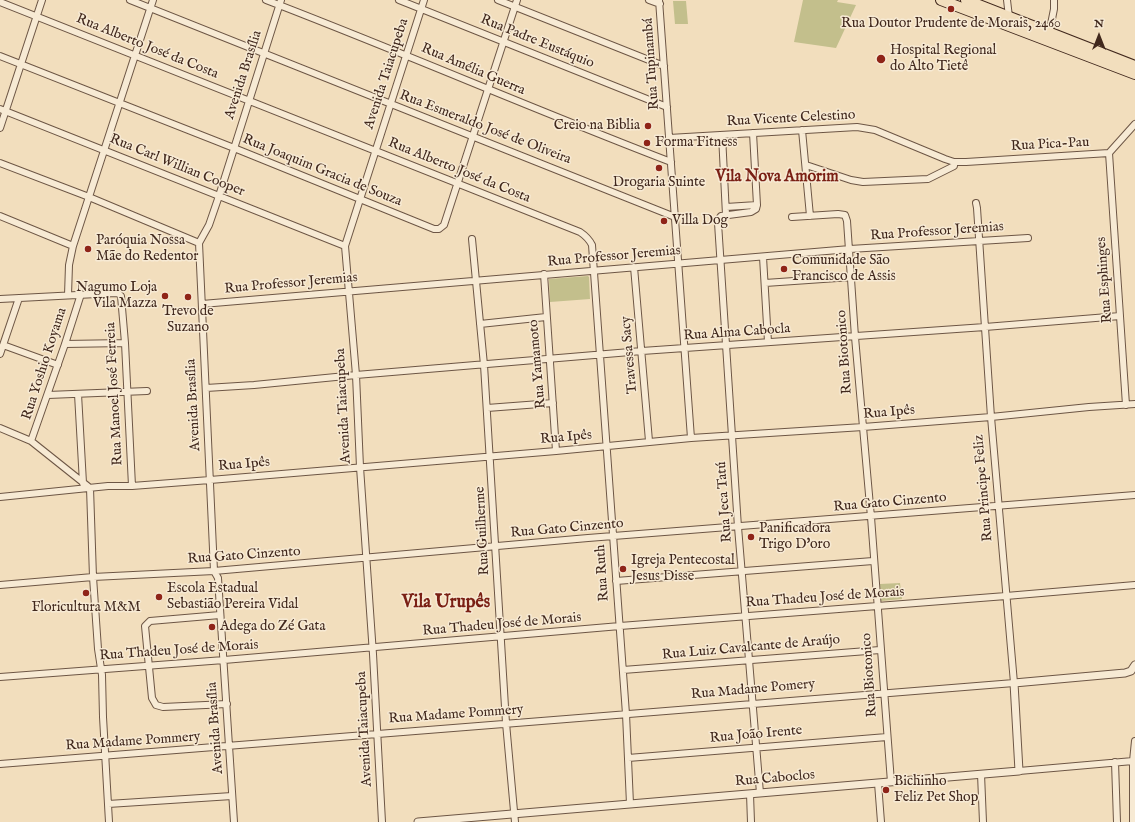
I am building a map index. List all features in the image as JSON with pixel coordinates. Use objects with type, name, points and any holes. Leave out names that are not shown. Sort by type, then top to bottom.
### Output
[{"type":"highway","points":[[941,0],[1135,74]]},
{"type":"highway","points":[[966,0],[1135,66]]},
{"type":"street","points":[[0,128],[3,110],[21,65],[42,0]]},
{"type":"street","name":"Rua Esmeraldo José de Oliveira","points":[[130,0],[264,52],[390,104],[474,136],[675,217]]},
{"type":"street","points":[[68,295],[69,265],[74,246],[153,0]]},
{"type":"street","name":"Rua Amélia Guerra","points":[[266,0],[280,2],[489,90],[671,162]]},
{"type":"street","name":"Rua Padre Eustáquio","points":[[399,0],[667,107]]},
{"type":"street","name":"Avenida Taiacupeba","points":[[382,822],[360,467],[356,375],[345,246],[424,0]]},
{"type":"street","points":[[498,0],[516,3],[664,66]]},
{"type":"street","points":[[649,0],[660,2]]},
{"type":"street","points":[[1007,0],[1009,17]]},
{"type":"street","points":[[1050,34],[1054,0]]},
{"type":"street","name":"Rua Alberto José da Costa","points":[[0,2],[580,232],[586,236],[592,245]]},
{"type":"street","name":"Avenida Brasília","points":[[234,822],[218,578],[214,571],[199,244],[209,225],[219,196],[280,2]]},
{"type":"street","name":"Rua Tupinambá","points":[[660,2],[691,438]]},
{"type":"street","points":[[458,183],[516,3]]},
{"type":"street","name":"Rua Joaquim Gracia de Souza","points":[[0,56],[434,229],[439,229],[444,225],[458,183]]},
{"type":"street","name":"Rua Carl Willian Cooper","points":[[3,110],[345,246]]},
{"type":"street","name":"Rua Pica-Pau","points":[[954,162],[1109,153],[1135,124]]},
{"type":"street","name":"Rua Vicente Celestino","points":[[670,138],[866,127],[954,162]]},
{"type":"street","points":[[792,218],[810,216],[802,130]]},
{"type":"street","points":[[722,135],[726,214],[751,212],[756,209],[753,133]]},
{"type":"street","name":"Rua Esphinges","points":[[1109,153],[1126,405]]},
{"type":"street","points":[[0,162],[89,197],[199,244]]},
{"type":"street","points":[[806,165],[851,180],[873,182],[928,179],[954,166],[954,162]]},
{"type":"street","name":"Rua Principe Feliz","points":[[976,203],[991,417],[1014,683],[1019,771]]},
{"type":"street","points":[[726,208],[757,205]]},
{"type":"street","name":"Rua Jeca Tatú","points":[[726,214],[721,216],[718,220],[738,527],[760,793]]},
{"type":"street","name":"Rua Biotonico","points":[[810,216],[842,214],[846,218],[850,249],[855,337],[874,561],[890,782]]},
{"type":"street","points":[[0,216],[74,246]]},
{"type":"street","name":"Rua Professor Jeremias","points":[[202,304],[850,249],[1028,238]]},
{"type":"street","name":"Rua Guilherme","points":[[472,239],[484,365],[506,723],[515,822]]},
{"type":"street","name":"Rua Ruth","points":[[592,245],[626,714],[630,804]]},
{"type":"street","points":[[762,257],[768,342]]},
{"type":"street","name":"Travessa Sacy","points":[[634,267],[649,441]]},
{"type":"street","name":"Rua Yamamoto","points":[[544,274],[556,451]]},
{"type":"street","points":[[764,283],[852,277]]},
{"type":"street","name":"Rua Manoel José Ferreia","points":[[80,294],[116,293],[120,294],[122,301],[132,486]]},
{"type":"street","points":[[0,299],[80,294]]},
{"type":"street","name":"Rua Yoshio Koyama","points":[[32,441],[65,344],[80,294]]},
{"type":"street","points":[[0,354],[19,298]]},
{"type":"street","name":"Rua Alma Cabocla","points":[[206,388],[642,351],[855,337],[1120,316]]},
{"type":"street","points":[[480,324],[546,317]]},
{"type":"street","points":[[65,344],[125,343]]},
{"type":"street","points":[[3,345],[58,365]]},
{"type":"street","points":[[48,395],[147,392]]},
{"type":"street","points":[[78,394],[83,483]]},
{"type":"street","points":[[487,408],[553,403]]},
{"type":"street","name":"Rua Ipês","points":[[0,497],[108,486],[132,486],[210,480],[556,451],[649,441],[863,427],[1135,404]]},
{"type":"street","points":[[0,428],[32,441],[90,488],[93,577],[98,649],[102,669],[109,822]]},
{"type":"street","name":"Rua Gato Cinzento","points":[[0,585],[93,577],[214,571],[613,536],[1135,495]]},
{"type":"street","points":[[616,581],[689,576],[742,570],[874,561]]},
{"type":"street","name":"Rua Thadeu José de Morais","points":[[0,676],[224,660],[620,626],[1135,585]]},
{"type":"street","points":[[220,615],[148,623],[145,626],[152,698],[156,705],[163,707],[226,704]]},
{"type":"street","name":"Rua Luiz Cavalcante de Araújo","points":[[623,670],[880,650]]},
{"type":"street","points":[[883,693],[1117,674],[1131,671],[1135,665]]},
{"type":"street","name":"Rua Madame Pomery","points":[[626,714],[883,693]]},
{"type":"street","name":"Rua Madame Pommery","points":[[0,764],[229,747],[377,733],[626,714]]},
{"type":"street","name":"Rua João Irente","points":[[628,758],[887,737]]},
{"type":"street","points":[[1133,822],[1133,761],[1135,741]]},
{"type":"street","name":"Rua Caboclos","points":[[418,822],[1133,761]]},
{"type":"street","points":[[1115,762],[1117,822]]},
{"type":"street","points":[[981,774],[983,822]]},
{"type":"street","points":[[878,783],[881,822]]},
{"type":"street","points":[[750,794],[751,822]]},
{"type":"street","points":[[108,804],[232,796]]},
{"type":"shaded area","points":[[803,0],[838,0],[837,2],[856,5],[836,48],[794,42]]},
{"type":"shaded area","points":[[673,1],[686,1],[688,24],[675,24]]},
{"type":"shaded area","points":[[588,276],[590,299],[550,302],[549,279]]},
{"type":"shaded area","points":[[900,583],[902,599],[881,601],[880,584]]},
{"type":"place","name":"Rua Doutor Prudente de Morais, 2460","points":[[951,9]]},
{"type":"place","name":"Hospital Regional do Alto Tietê","points":[[881,59]]},
{"type":"place","name":"Creio na Biblia","points":[[648,126]]},
{"type":"place","name":"Forma Fitness","points":[[647,143]]},
{"type":"place","name":"Drogaria Suinte","points":[[659,168]]},
{"type":"place","name":"Villa Dog","points":[[664,221]]},
{"type":"place","name":"Paróquia Nossa Mãe do Redentor","points":[[88,249]]},
{"type":"place","name":"Comunidade São Francisco de Assis","points":[[784,269]]},
{"type":"place","name":"Nagumo Loja Vila Mazza","points":[[165,296]]},
{"type":"place","name":"Trevo de Suzano","points":[[188,297]]},
{"type":"place","name":"Panificadora Trigo D'oro","points":[[751,537]]},
{"type":"place","name":"Igreja Pentecostal Jesus Disse","points":[[623,569]]},
{"type":"place","name":"Floricultura M&M","points":[[86,593]]},
{"type":"place","name":"Escola Estadual Sebastião Pereira Vidal","points":[[159,597]]},
{"type":"place","name":"Adega do Zé Gata","points":[[212,627]]},
{"type":"place","name":"Bichinho Feliz Pet Shop","points":[[886,790]]},
{"type":"district","name":"Vila Nova Amorim","points":[[777,178]]},
{"type":"district","name":"Vila Urupês","points":[[446,603]]}]
